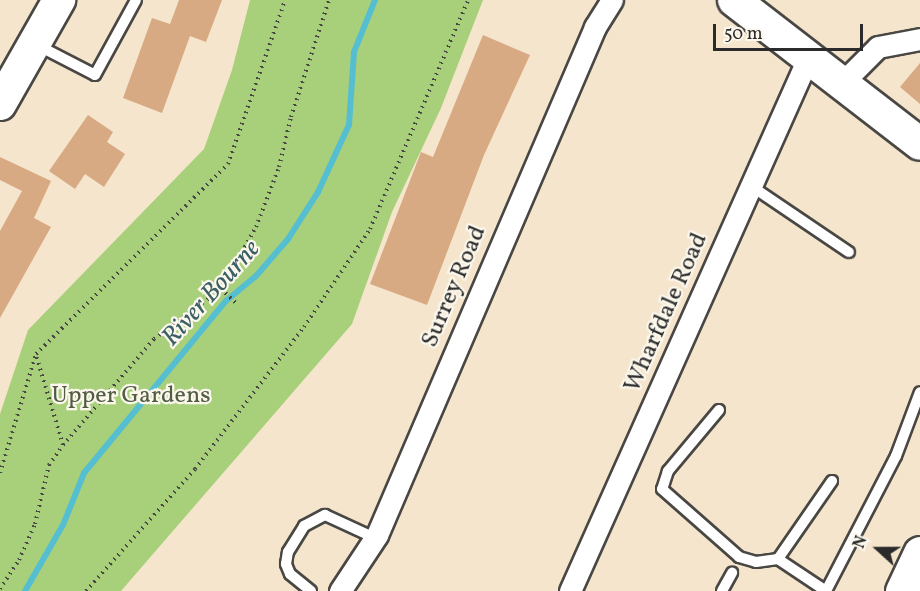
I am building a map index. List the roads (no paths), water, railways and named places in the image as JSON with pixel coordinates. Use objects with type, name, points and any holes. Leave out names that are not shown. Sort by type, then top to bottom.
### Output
[{"type":"highway","points":[[902,591],[920,553]]},
{"type":"street","points":[[1,102],[58,0]]},
{"type":"street","name":"Surrey Road","points":[[340,591],[375,538],[595,27],[612,0]]},
{"type":"street","points":[[734,0],[920,144]]},
{"type":"street","points":[[842,82],[878,47],[920,39]]},
{"type":"street","name":"Wharfdale Road","points":[[570,591],[809,56]]},
{"type":"lane","points":[[34,43],[95,75],[136,0]]},
{"type":"lane","points":[[751,186],[849,252]]},
{"type":"lane","points":[[719,410],[668,471],[662,489],[739,557],[756,562],[778,559],[826,591],[896,456],[920,392]]},
{"type":"lane","points":[[778,559],[832,481]]},
{"type":"lane","points":[[311,591],[290,574],[286,564],[288,552],[304,526],[325,515],[375,538]]},
{"type":"lane","points":[[722,591],[732,573]]},
{"type":"waterway","name":"River Bourne","points":[[25,591],[63,525],[84,473],[226,301],[256,276],[288,239],[318,192],[349,125],[354,52],[375,0]]},
{"type":"park label","name":"Upper Gardens","points":[[131,397]]}]
